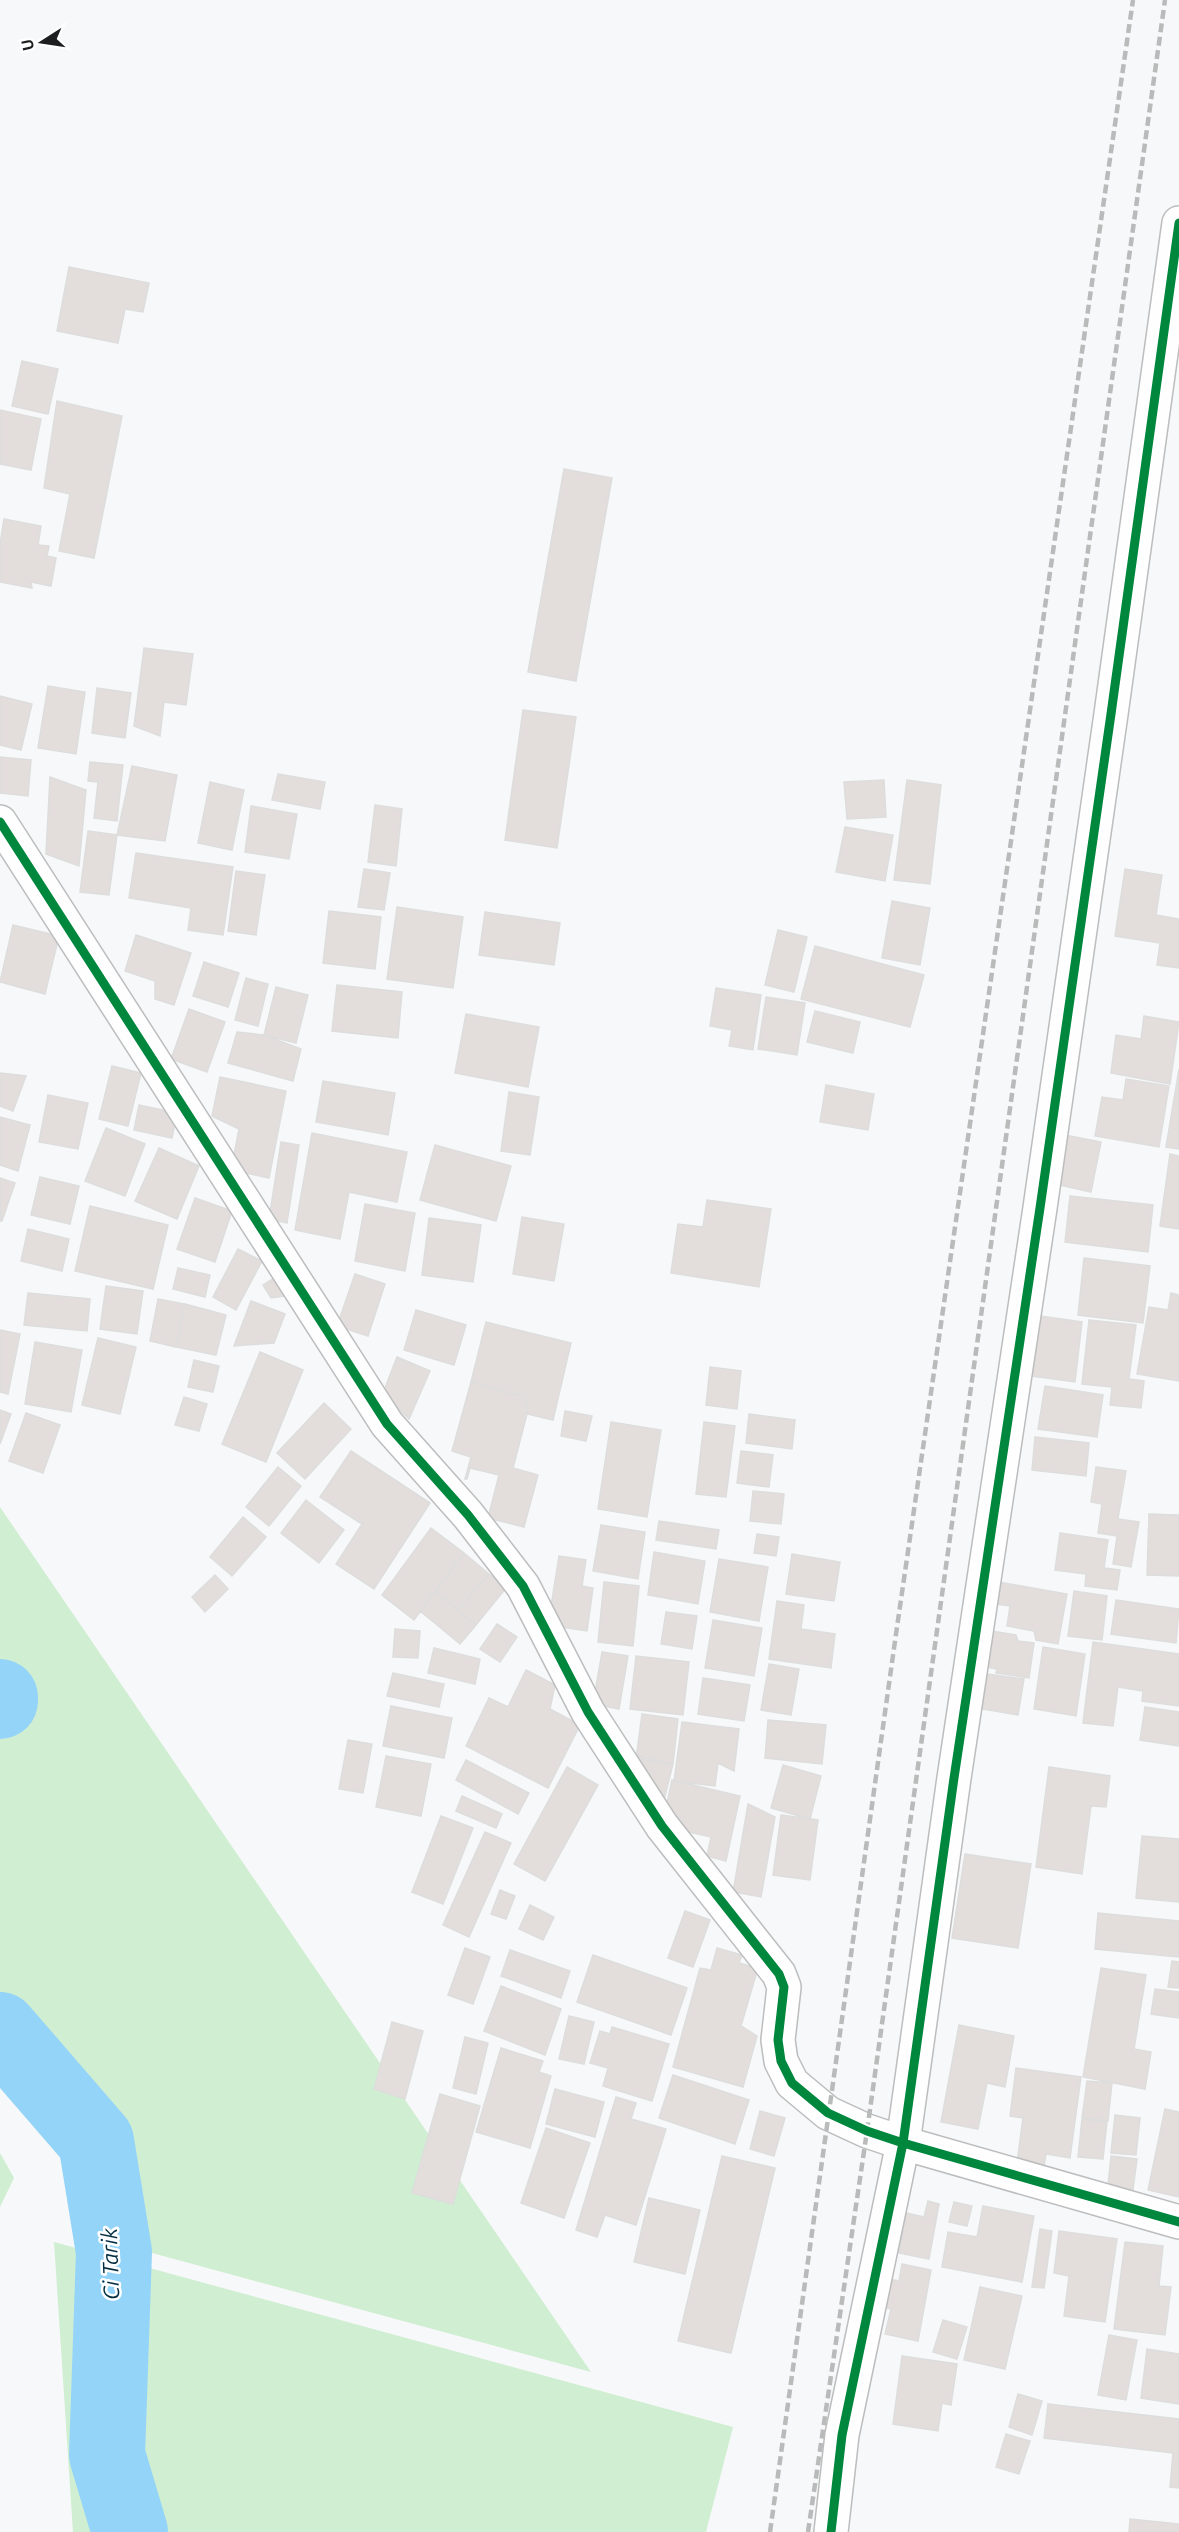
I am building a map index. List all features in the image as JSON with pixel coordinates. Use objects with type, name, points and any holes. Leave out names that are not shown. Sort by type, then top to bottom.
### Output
[{"type":"street","points":[[831,2532],[842,2435],[903,2143],[954,1778],[1094,832],[1179,223]]},
{"type":"street","points":[[0,822],[387,1424],[468,1515],[523,1586],[588,1712],[662,1826],[779,1974],[784,1987],[778,2040],[781,2061],[792,2082],[828,2113],[867,2131],[1179,2222]]},
{"type":"green space","points":[[0,1507],[591,2372],[141,2250],[0,2048]]},
{"type":"green space","points":[[0,2153],[14,2178],[0,2207]]},
{"type":"green space","points":[[54,2242],[733,2427],[706,2532],[73,2532]]},
{"type":"building","points":[[69,267],[149,283],[143,312],[125,309],[118,343],[57,331]]},
{"type":"building","points":[[22,361],[58,369],[48,414],[12,406]]},
{"type":"building","points":[[57,401],[122,416],[94,558],[59,551],[70,494],[44,488]]},
{"type":"building","points":[[0,410],[41,419],[31,470],[0,464]]},
{"type":"building","points":[[564,469],[612,478],[576,681],[528,672]]},
{"type":"building","points":[[4,519],[41,526],[38,545],[49,546],[47,556],[56,558],[51,586],[31,582],[32,588],[0,582],[0,544]]},
{"type":"building","points":[[144,648],[193,654],[186,705],[164,702],[160,736],[134,726]]},
{"type":"building","points":[[48,686],[85,692],[76,754],[38,748]]},
{"type":"building","points":[[97,688],[131,693],[125,738],[92,733]]},
{"type":"building","points":[[0,696],[32,704],[21,750],[0,745]]},
{"type":"building","points":[[523,710],[576,717],[557,848],[505,840]]},
{"type":"building","points":[[0,757],[31,760],[28,796],[0,793]]},
{"type":"building","points":[[90,762],[123,765],[117,821],[94,818],[98,782],[88,781]]},
{"type":"building","points":[[132,766],[177,775],[165,841],[117,835]]},
{"type":"building","points":[[278,774],[325,782],[320,809],[272,800]]},
{"type":"building","points":[[50,777],[86,790],[79,866],[46,854]]},
{"type":"building","points":[[884,780],[886,817],[847,819],[844,782]]},
{"type":"building","points":[[907,780],[941,785],[930,884],[894,880]]},
{"type":"building","points":[[210,782],[244,790],[232,850],[198,843]]},
{"type":"building","points":[[375,805],[402,809],[396,866],[368,862]]},
{"type":"building","points":[[251,806],[297,814],[289,859],[245,852]]},
{"type":"building","points":[[845,827],[893,835],[885,881],[836,872]]},
{"type":"building","points":[[88,831],[117,835],[109,895],[80,892]]},
{"type":"building","points":[[136,853],[233,867],[223,935],[188,930],[191,908],[129,898]]},
{"type":"building","points":[[364,869],[390,873],[384,910],[358,907]]},
{"type":"building","points":[[1125,869],[1162,875],[1156,915],[1179,919],[1179,968],[1157,965],[1160,943],[1115,936]]},
{"type":"building","points":[[236,871],[265,875],[256,935],[228,931]]},
{"type":"building","points":[[892,901],[930,908],[920,965],[882,958]]},
{"type":"building","points":[[397,907],[463,917],[453,988],[387,979]]},
{"type":"building","points":[[329,911],[381,917],[375,969],[323,963]]},
{"type":"building","points":[[485,912],[560,923],[554,965],[479,955]]},
{"type":"building","points":[[13,925],[59,936],[45,994],[0,982]]},
{"type":"building","points":[[778,930],[807,937],[794,992],[765,985]]},
{"type":"building","points":[[136,935],[191,953],[174,1005],[155,999],[155,981],[125,971]]},
{"type":"building","points":[[815,946],[924,975],[910,1027],[801,999]]},
{"type":"building","points":[[204,962],[239,973],[228,1007],[193,996]]},
{"type":"building","points":[[246,978],[268,984],[258,1026],[235,1020]]},
{"type":"building","points":[[337,985],[402,992],[398,1038],[332,1031]]},
{"type":"building","points":[[276,987],[308,995],[296,1043],[264,1035]]},
{"type":"building","points":[[716,988],[761,995],[753,1050],[729,1046],[732,1030],[710,1026]]},
{"type":"building","points":[[766,997],[805,1003],[797,1055],[758,1049]]},
{"type":"building","points":[[189,1009],[225,1022],[207,1072],[171,1059]]},
{"type":"building","points":[[815,1011],[860,1022],[853,1053],[807,1042]]},
{"type":"building","points":[[466,1014],[539,1027],[528,1087],[455,1073]]},
{"type":"building","points":[[1144,1016],[1179,1022],[1170,1084],[1111,1073],[1116,1035],[1141,1039]]},
{"type":"building","points":[[237,1032],[264,1035],[301,1049],[293,1081],[228,1063]]},
{"type":"building","points":[[112,1066],[141,1073],[128,1126],[99,1119]]},
{"type":"building","points":[[1179,1069],[1179,1149],[1166,1147]]},
{"type":"building","points":[[0,1073],[26,1076],[13,1111],[0,1106]]},
{"type":"building","points":[[220,1077],[286,1091],[269,1178],[231,1170],[239,1129],[212,1116]]},
{"type":"building","points":[[1126,1079],[1169,1086],[1159,1147],[1095,1136],[1102,1097],[1123,1100]]},
{"type":"building","points":[[323,1081],[395,1093],[388,1135],[316,1122]]},
{"type":"building","points":[[826,1085],[874,1094],[868,1130],[820,1122]]},
{"type":"building","points":[[509,1092],[539,1097],[530,1155],[501,1151]]},
{"type":"building","points":[[48,1095],[88,1103],[78,1149],[39,1142]]},
{"type":"building","points":[[139,1105],[177,1113],[172,1138],[134,1130]]},
{"type":"building","points":[[0,1117],[30,1125],[18,1171],[0,1165]]},
{"type":"building","points":[[106,1128],[145,1144],[125,1196],[85,1181]]},
{"type":"building","points":[[312,1133],[407,1152],[397,1202],[349,1192],[340,1239],[295,1230]]},
{"type":"building","points":[[1065,1135],[1101,1142],[1091,1192],[1055,1184]]},
{"type":"building","points":[[281,1142],[299,1145],[287,1223],[269,1219]]},
{"type":"building","points":[[435,1145],[511,1166],[496,1221],[420,1200]]},
{"type":"building","points":[[159,1148],[199,1166],[177,1219],[135,1201]]},
{"type":"building","points":[[1170,1154],[1179,1156],[1179,1229],[1160,1226]]},
{"type":"building","points":[[40,1177],[79,1186],[70,1224],[31,1215]]},
{"type":"building","points":[[0,1178],[15,1183],[2,1221],[0,1221]]},
{"type":"building","points":[[1070,1196],[1153,1205],[1148,1252],[1065,1242]]},
{"type":"building","points":[[195,1198],[232,1211],[215,1262],[177,1249]]},
{"type":"building","points":[[707,1200],[771,1209],[759,1287],[671,1273],[678,1224],[703,1227]]},
{"type":"building","points":[[365,1204],[415,1213],[405,1271],[355,1261]]},
{"type":"building","points":[[90,1206],[168,1225],[153,1289],[75,1271]]},
{"type":"building","points":[[522,1217],[564,1224],[554,1281],[513,1274]]},
{"type":"building","points":[[429,1218],[481,1225],[473,1282],[422,1275]]},
{"type":"building","points":[[28,1229],[69,1239],[62,1271],[21,1261]]},
{"type":"building","points":[[238,1249],[262,1261],[236,1310],[213,1297]]},
{"type":"building","points":[[1084,1258],[1150,1266],[1143,1323],[1078,1315]]},
{"type":"building","points":[[178,1268],[210,1275],[205,1297],[173,1289]]},
{"type":"building","points":[[355,1274],[385,1284],[368,1336],[337,1326]]},
{"type":"building","points":[[274,1278],[285,1296],[271,1298],[263,1285]]},
{"type":"building","points":[[106,1286],[143,1291],[137,1334],[100,1329]]},
{"type":"building","points":[[28,1293],[90,1299],[87,1331],[24,1325]]},
{"type":"building","points":[[1171,1293],[1179,1295],[1179,1381],[1137,1374],[1149,1307],[1168,1310]]},
{"type":"building","points":[[158,1299],[185,1304],[176,1347],[150,1341]]},
{"type":"building","points":[[251,1301],[285,1314],[274,1343],[234,1346]]},
{"type":"building","points":[[185,1304],[226,1315],[216,1355],[176,1347]]},
{"type":"building","points":[[416,1310],[466,1325],[454,1365],[404,1350]]},
{"type":"building","points":[[1040,1316],[1082,1322],[1075,1382],[1032,1376],[1035,1355],[1028,1355]]},
{"type":"building","points":[[1089,1320],[1136,1325],[1129,1379],[1144,1381],[1141,1408],[1110,1405],[1112,1387],[1082,1384]]},
{"type":"building","points":[[486,1322],[571,1343],[553,1420],[527,1414],[525,1397],[471,1382]]},
{"type":"building","points":[[0,1330],[20,1334],[8,1394],[0,1392]]},
{"type":"building","points":[[98,1338],[136,1347],[120,1414],[82,1405]]},
{"type":"building","points":[[35,1342],[82,1350],[71,1412],[25,1404]]},
{"type":"building","points":[[260,1352],[303,1370],[266,1462],[222,1444]]},
{"type":"building","points":[[397,1357],[430,1371],[409,1419],[383,1393]]},
{"type":"building","points":[[194,1360],[219,1366],[213,1392],[188,1387]]},
{"type":"building","points":[[710,1367],[741,1371],[737,1409],[706,1405]]},
{"type":"building","points":[[471,1382],[525,1397],[527,1414],[513,1468],[538,1475],[524,1527],[488,1518],[499,1475],[470,1468],[467,1479],[465,1479],[471,1457],[452,1451]]},
{"type":"building","points":[[1045,1386],[1103,1395],[1097,1437],[1038,1429]]},
{"type":"building","points":[[184,1397],[207,1404],[199,1431],[175,1425]]},
{"type":"building","points":[[324,1403],[351,1429],[305,1479],[277,1453]]},
{"type":"building","points":[[0,1410],[11,1414],[0,1444]]},
{"type":"building","points":[[565,1411],[592,1416],[586,1441],[561,1436]]},
{"type":"building","points":[[26,1413],[60,1425],[43,1473],[9,1461]]},
{"type":"building","points":[[749,1414],[795,1420],[792,1449],[746,1443]]},
{"type":"building","points":[[611,1422],[661,1430],[647,1517],[598,1509]]},
{"type":"building","points":[[704,1422],[735,1426],[726,1497],[696,1494]]},
{"type":"building","points":[[1035,1437],[1089,1443],[1086,1476],[1032,1470]]},
{"type":"building","points":[[351,1451],[430,1503],[374,1589],[336,1564],[362,1524],[320,1497]]},
{"type":"building","points":[[741,1451],[773,1455],[769,1487],[737,1483]]},
{"type":"building","points":[[278,1467],[301,1486],[269,1526],[246,1507]]},
{"type":"building","points":[[1096,1467],[1126,1471],[1118,1519],[1139,1522],[1131,1567],[1113,1564],[1117,1536],[1098,1533],[1102,1504],[1091,1502]]},
{"type":"building","points":[[753,1491],[784,1494],[781,1524],[750,1521]]},
{"type":"building","points":[[306,1500],[344,1530],[319,1563],[281,1533]]},
{"type":"building","points":[[1149,1514],[1179,1515],[1179,1576],[1147,1575]]},
{"type":"building","points":[[243,1517],[266,1537],[232,1576],[210,1557]]},
{"type":"building","points":[[659,1521],[719,1530],[716,1549],[656,1540]]},
{"type":"building","points":[[601,1525],[645,1532],[638,1579],[593,1571]]},
{"type":"building","points":[[431,1528],[464,1553],[414,1620],[382,1595]]},
{"type":"building","points":[[1060,1533],[1108,1540],[1104,1568],[1120,1570],[1117,1590],[1085,1586],[1086,1574],[1055,1570]]},
{"type":"building","points":[[757,1534],[779,1537],[776,1556],[754,1553]]},
{"type":"building","points":[[654,1552],[705,1561],[698,1604],[648,1595]]},
{"type":"building","points":[[464,1553],[489,1574],[458,1610],[435,1592]]},
{"type":"building","points":[[792,1554],[840,1562],[834,1601],[786,1594]]},
{"type":"building","points":[[559,1556],[586,1560],[582,1586],[593,1588],[587,1631],[548,1625]]},
{"type":"building","points":[[719,1559],[768,1567],[759,1621],[710,1612]]},
{"type":"building","points":[[489,1574],[506,1588],[476,1625],[458,1610]]},
{"type":"building","points":[[215,1575],[228,1589],[205,1612],[192,1597]]},
{"type":"building","points":[[993,1581],[1067,1594],[1058,1644],[1036,1640],[1034,1631],[1007,1626],[1010,1606],[989,1603]]},
{"type":"building","points":[[604,1582],[639,1586],[633,1646],[598,1642]]},
{"type":"building","points":[[1074,1591],[1107,1596],[1102,1640],[1068,1636]]},
{"type":"building","points":[[435,1592],[476,1625],[460,1644],[420,1611]]},
{"type":"building","points":[[1116,1600],[1179,1609],[1176,1643],[1111,1634]]},
{"type":"building","points":[[777,1601],[804,1605],[801,1629],[835,1634],[831,1668],[769,1659]]},
{"type":"building","points":[[666,1612],[697,1616],[692,1649],[661,1644]]},
{"type":"building","points":[[713,1620],[762,1628],[754,1676],[705,1668]]},
{"type":"building","points":[[497,1624],[517,1637],[500,1662],[480,1649]]},
{"type":"building","points":[[395,1629],[420,1631],[418,1658],[393,1657]]},
{"type":"building","points":[[985,1630],[1016,1635],[1018,1641],[1034,1643],[1029,1678],[996,1673],[997,1669],[979,1666]]},
{"type":"building","points":[[1093,1642],[1179,1654],[1179,1706],[1142,1701],[1143,1691],[1118,1687],[1113,1726],[1083,1723]]},
{"type":"building","points":[[1043,1647],[1085,1654],[1076,1716],[1034,1709]]},
{"type":"building","points":[[434,1648],[480,1659],[475,1684],[428,1673]]},
{"type":"building","points":[[602,1652],[628,1656],[619,1709],[593,1704]]},
{"type":"building","points":[[636,1656],[689,1662],[683,1715],[630,1709]]},
{"type":"building","points":[[769,1664],[799,1669],[791,1715],[761,1710]]},
{"type":"building","points":[[526,1670],[555,1685],[550,1709],[580,1725],[548,1788],[466,1746],[489,1698],[508,1707]]},
{"type":"building","points":[[393,1673],[444,1684],[439,1707],[387,1696]]},
{"type":"building","points":[[987,1674],[1024,1679],[1018,1715],[982,1709]]},
{"type":"building","points":[[703,1678],[750,1685],[744,1721],[698,1714]]},
{"type":"building","points":[[391,1706],[452,1718],[444,1758],[383,1746]]},
{"type":"building","points":[[1145,1707],[1179,1712],[1179,1746],[1140,1740]]},
{"type":"building","points":[[642,1714],[678,1719],[673,1764],[636,1759]]},
{"type":"building","points":[[768,1720],[826,1725],[822,1764],[765,1758]]},
{"type":"building","points":[[682,1722],[739,1729],[734,1771],[718,1763],[715,1786],[674,1781]]},
{"type":"building","points":[[348,1740],[372,1744],[363,1793],[339,1789]]},
{"type":"building","points":[[386,1756],[431,1764],[421,1816],[376,1807]]},
{"type":"building","points":[[639,1756],[673,1764],[663,1804],[636,1759]]},
{"type":"building","points":[[466,1760],[529,1793],[518,1814],[456,1780]]},
{"type":"building","points":[[783,1765],[821,1776],[810,1819],[771,1808]]},
{"type":"building","points":[[567,1767],[598,1785],[545,1881],[514,1864]]},
{"type":"building","points":[[1049,1767],[1110,1776],[1106,1807],[1091,1806],[1082,1874],[1036,1867]]},
{"type":"building","points":[[672,1780],[740,1796],[726,1861],[707,1856],[711,1837],[662,1826]]},
{"type":"building","points":[[462,1796],[502,1814],[496,1828],[456,1811]]},
{"type":"building","points":[[748,1804],[775,1817],[761,1897],[733,1892]]},
{"type":"building","points":[[781,1815],[818,1820],[810,1880],[773,1875]]},
{"type":"building","points":[[441,1816],[473,1828],[443,1904],[412,1892]]},
{"type":"building","points":[[485,1832],[511,1843],[469,1937],[443,1925]]},
{"type":"building","points":[[1142,1836],[1179,1839],[1179,1902],[1136,1898]]},
{"type":"building","points":[[965,1854],[1031,1864],[1018,1948],[952,1938]]},
{"type":"building","points":[[500,1890],[515,1896],[506,1919],[491,1914]]},
{"type":"building","points":[[530,1905],[554,1917],[543,1940],[519,1929]]},
{"type":"building","points":[[685,1911],[710,1920],[693,1967],[668,1958]]},
{"type":"building","points":[[1098,1913],[1179,1921],[1179,1957],[1095,1949]]},
{"type":"building","points":[[465,1948],[490,1957],[473,2004],[448,1995]]},
{"type":"building","points":[[717,1948],[742,1955],[739,1963],[758,1968],[741,2026],[757,2036],[743,2087],[673,2067],[700,1968],[711,1970]]},
{"type":"building","points":[[510,1950],[570,1971],[561,1998],[501,1976]]},
{"type":"building","points":[[593,1955],[687,1988],[671,2035],[577,2002]]},
{"type":"building","points":[[1172,1961],[1179,1962],[1179,1988],[1168,1987]]},
{"type":"building","points":[[1101,1968],[1146,1975],[1134,2049],[1151,2052],[1145,2089],[1083,2077]]},
{"type":"building","points":[[501,1986],[561,2009],[545,2055],[484,2031]]},
{"type":"building","points":[[1155,1989],[1179,1992],[1179,2018],[1151,2014]]},
{"type":"building","points":[[569,2016],[594,2022],[584,2064],[559,2059]]},
{"type":"building","points":[[392,2022],[423,2031],[405,2099],[374,2089]]},
{"type":"building","points":[[959,2025],[1014,2036],[1005,2087],[987,2083],[978,2129],[941,2122]]},
{"type":"building","points":[[612,2027],[669,2044],[652,2101],[603,2086],[608,2068],[590,2063],[600,2031],[610,2034]]},
{"type":"building","points":[[465,2037],[488,2043],[476,2094],[453,2088]]},
{"type":"building","points":[[501,2048],[543,2061],[539,2072],[551,2076],[530,2148],[476,2132]]},
{"type":"building","points":[[1016,2068],[1081,2077],[1070,2158],[1046,2154],[1043,2173],[1016,2170],[1023,2118],[1010,2116]]},
{"type":"building","points":[[673,2075],[749,2100],[735,2144],[659,2118]]},
{"type":"building","points":[[1087,2081],[1112,2083],[1108,2121],[1082,2118]]},
{"type":"building","points":[[555,2089],[604,2102],[595,2137],[546,2124]]},
{"type":"building","points":[[440,2094],[480,2106],[453,2204],[412,2193]]},
{"type":"building","points":[[616,2097],[636,2103],[631,2119],[666,2129],[636,2225],[605,2215],[597,2237],[576,2230]]},
{"type":"building","points":[[1165,2109],[1179,2112],[1179,2197],[1148,2190]]},
{"type":"building","points":[[760,2111],[785,2118],[774,2156],[750,2149]]},
{"type":"building","points":[[1115,2115],[1140,2118],[1136,2155],[1111,2153]]},
{"type":"building","points":[[1082,2119],[1107,2122],[1103,2159],[1078,2157]]},
{"type":"building","points":[[546,2128],[590,2143],[564,2218],[521,2203]]},
{"type":"building","points":[[722,2156],[775,2168],[731,2353],[678,2341]]},
{"type":"building","points":[[1111,2156],[1137,2159],[1132,2197],[1107,2194]]},
{"type":"building","points":[[649,2198],[700,2210],[685,2274],[634,2262]]},
{"type":"building","points":[[928,2201],[939,2204],[929,2259],[899,2253],[906,2213],[924,2217]]},
{"type":"building","points":[[954,2202],[972,2206],[967,2226],[949,2222]]},
{"type":"building","points":[[983,2206],[1034,2216],[1022,2282],[942,2267],[948,2232],[977,2237]]},
{"type":"building","points":[[1040,2229],[1052,2231],[1044,2288],[1032,2287]]},
{"type":"building","points":[[1059,2231],[1117,2239],[1105,2322],[1064,2316],[1069,2276],[1054,2273]]},
{"type":"building","points":[[1125,2242],[1163,2246],[1159,2286],[1171,2287],[1165,2335],[1114,2329]]},
{"type":"building","points":[[902,2264],[931,2270],[918,2341],[885,2334],[891,2309],[879,2306],[884,2278],[899,2281]]},
{"type":"building","points":[[980,2287],[1022,2296],[1005,2369],[964,2360]]},
{"type":"building","points":[[943,2320],[967,2327],[957,2359],[933,2352]]},
{"type":"building","points":[[1109,2335],[1137,2340],[1126,2400],[1098,2395]]},
{"type":"building","points":[[1147,2349],[1179,2354],[1179,2404],[1141,2398]]},
{"type":"building","points":[[902,2356],[957,2364],[951,2405],[942,2403],[938,2431],[893,2424]]},
{"type":"building","points":[[1018,2394],[1042,2401],[1032,2435],[1009,2427]]},
{"type":"building","points":[[1048,2404],[1179,2419],[1179,2488],[1170,2487],[1173,2453],[1044,2438]]},
{"type":"building","points":[[1006,2434],[1030,2441],[1019,2474],[996,2467]]},
{"type":"building","points":[[1130,2519],[1179,2524],[1179,2532],[1129,2532]]},
{"type":"waterway","name":"Ci Tarik","points":[[0,2030],[96,2141],[114,2252],[107,2455],[130,2532]]},
{"type":"railway","points":[[770,2532],[896,1634],[1133,0]]},
{"type":"railway","points":[[808,2532],[867,2131],[1165,0]]},
{"type":"cycle path","points":[[831,2532],[842,2435],[903,2143],[954,1778],[1040,1208],[1179,223]]},
{"type":"cycle path","points":[[0,822],[387,1424],[468,1515],[523,1586],[588,1712],[662,1826],[779,1974],[784,1987],[778,2040],[781,2061],[792,2083],[828,2113],[867,2131],[1179,2222]]}]
